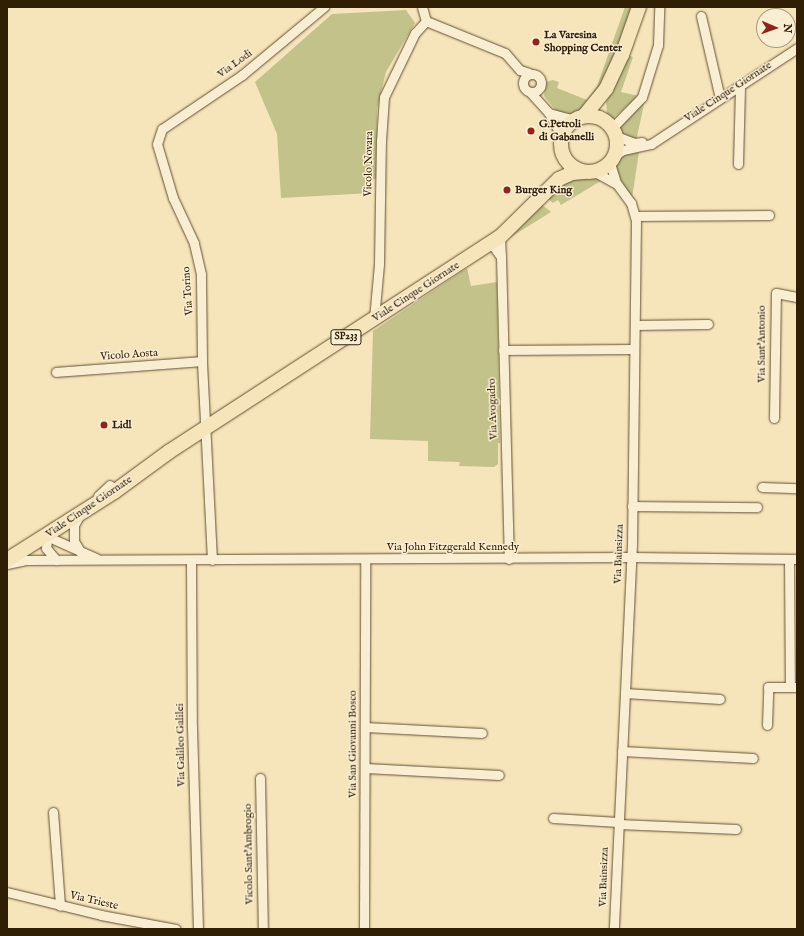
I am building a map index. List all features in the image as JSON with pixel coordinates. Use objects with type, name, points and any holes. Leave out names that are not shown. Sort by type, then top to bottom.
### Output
[{"type":"main road","name":"SP233","points":[[590,172],[612,159],[612,129],[602,107],[606,88],[622,55],[639,7]]},
{"type":"main road","name":"SP233","points":[[562,148],[565,130],[580,118],[606,88]]},
{"type":"main road","points":[[580,118],[595,117],[612,129]]},
{"type":"main road","points":[[562,148],[573,167],[590,172]]},
{"type":"main road","name":"Viale Cinque Giornate","points":[[519,221],[555,174],[562,148]]},
{"type":"main road","name":"Viale Cinque Giornate","points":[[7,560],[81,513],[170,451],[496,240],[519,221],[558,179],[572,173],[590,172]]},
{"type":"main road","name":"Viale Cinque Giornate","points":[[7,552],[110,485],[170,451]]},
{"type":"street","name":"Via Lodi","points":[[159,136],[162,129],[242,75],[324,7]]},
{"type":"street","points":[[422,7],[426,21],[505,53],[520,70],[539,77],[542,104]]},
{"type":"street","points":[[612,129],[642,97],[658,45],[659,7]]},
{"type":"street","points":[[701,16],[720,98]]},
{"type":"street","name":"Vicolo Novara","points":[[374,319],[379,264],[381,141],[384,97],[415,33],[426,21]]},
{"type":"street","name":"Viale Cinque Giornate","points":[[612,159],[623,150],[651,144],[659,137],[797,48]]},
{"type":"street","points":[[515,65],[522,84],[549,113],[559,132],[562,148]]},
{"type":"street","points":[[522,84],[523,79],[529,73]]},
{"type":"street","points":[[738,164],[740,85]]},
{"type":"street","points":[[530,92],[535,92],[541,86]]},
{"type":"street","points":[[549,113],[580,118]]},
{"type":"street","name":"Viale Cinque Giornate","points":[[612,129],[640,143],[659,137]]},
{"type":"street","name":"Via Torino","points":[[159,136],[158,144],[173,198],[194,243],[201,274],[202,362],[212,560]]},
{"type":"street","name":"Via Bainsizza","points":[[612,159],[617,184],[631,203],[636,216],[631,557],[614,929]]},
{"type":"street","name":"Via Bainsizza","points":[[590,172],[617,184]]},
{"type":"street","points":[[636,216],[769,215]]},
{"type":"street","name":"Via Avogadro","points":[[496,240],[501,257],[509,559]]},
{"type":"street","name":"Via Sant'Antonio","points":[[774,418],[776,293],[797,297]]},
{"type":"street","points":[[635,325],[708,324]]},
{"type":"street","points":[[503,350],[634,349]]},
{"type":"street","name":"Vicolo Aosta","points":[[56,372],[202,362]]},
{"type":"street","points":[[56,560],[46,548],[48,530],[100,494],[110,485]]},
{"type":"street","points":[[762,487],[797,488]]},
{"type":"street","points":[[632,506],[757,507]]},
{"type":"street","points":[[81,513],[74,525],[74,541],[81,554]]},
{"type":"street","points":[[7,552],[40,534],[47,535]]},
{"type":"street","name":"Via John Fitzgerald Kennedy","points":[[47,535],[81,554],[109,561]]},
{"type":"street","name":"Via John Fitzgerald Kennedy","points":[[7,564],[26,560],[109,561],[631,557],[793,559]]},
{"type":"street","name":"Via San Giovanni Bosco","points":[[364,929],[365,559]]},
{"type":"street","points":[[767,725],[768,687],[793,687],[793,559]]},
{"type":"street","name":"Via Galileo Galilei","points":[[192,560],[192,727],[198,929]]},
{"type":"street","points":[[625,693],[720,699]]},
{"type":"street","points":[[365,727],[482,732]]},
{"type":"street","points":[[622,751],[753,758]]},
{"type":"street","points":[[365,768],[499,775]]},
{"type":"street","name":"Vicolo Sant'Ambrogio","points":[[260,778],[263,929]]},
{"type":"street","points":[[53,812],[60,906]]},
{"type":"street","points":[[553,818],[736,829]]},
{"type":"street","name":"Via Trieste","points":[[7,892],[60,906],[176,929]]},
{"type":"shaded area","points":[[625,7],[634,7],[627,29],[600,86],[581,111],[572,115],[557,112],[544,96],[546,82],[553,80],[559,82],[557,88],[587,100],[597,86]]},
{"type":"shaded area","points":[[406,10],[415,23],[386,72],[377,109],[377,178],[369,181],[372,193],[281,198],[277,134],[255,82],[332,14]]},
{"type":"shaded area","points":[[628,55],[633,57],[621,92],[639,96],[611,120],[607,114],[606,102]]},
{"type":"shaded area","points":[[645,100],[636,141],[629,139],[620,132],[620,126]]},
{"type":"shaded area","points":[[637,150],[639,152],[632,198],[615,175],[614,166],[622,154]]},
{"type":"shaded area","points":[[598,177],[604,179],[561,205],[558,200],[553,203],[547,198],[568,179]]},
{"type":"shaded area","points":[[541,204],[551,212],[506,240],[532,215]]},
{"type":"shaded area","points":[[467,268],[471,286],[497,282],[500,443],[498,443],[498,464],[494,467],[459,466],[460,462],[428,461],[428,441],[370,439],[373,331]]},
{"type":"place","name":"La Varesina Shopping Center","points":[[536,42]]},
{"type":"place","name":"G.Petroli di Gabanelli","points":[[531,131]]},
{"type":"place","name":"Burger King","points":[[507,190]]},
{"type":"place","name":"Lidl","points":[[104,425]]}]
